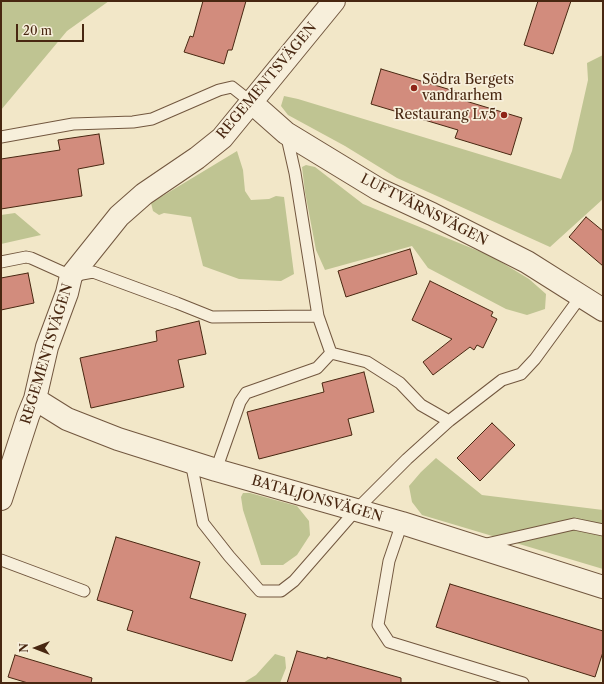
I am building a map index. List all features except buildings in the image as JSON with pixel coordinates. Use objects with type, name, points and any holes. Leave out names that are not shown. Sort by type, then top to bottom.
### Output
[{"type":"street","name":"REGEMENTSVÄGEN","points":[[1,499],[35,399],[48,347],[67,293],[71,276],[119,216],[144,194],[197,158],[222,138],[334,1]]},
{"type":"street","name":"LUFTVÄRNSVÄGEN","points":[[251,102],[286,133],[378,189],[528,262],[603,310]]},
{"type":"street","name":"BATALJONSVÄGEN","points":[[35,399],[67,420],[118,438],[216,470],[402,523],[603,587]]},
{"type":"lane","points":[[1,136],[73,124],[133,122],[152,119],[219,90],[232,87],[251,102]]},
{"type":"lane","points":[[286,133],[295,173],[318,316],[331,353]]},
{"type":"lane","points":[[1,262],[26,257],[71,276],[93,272],[212,317],[318,316]]},
{"type":"lane","points":[[191,462],[203,523],[229,556],[260,591],[281,591],[294,581],[356,510],[407,459],[449,421],[502,380],[521,374],[535,359],[581,296]]},
{"type":"lane","points":[[331,353],[367,362],[400,383],[421,406],[449,421]]},
{"type":"lane","points":[[216,470],[240,402],[246,393],[317,368],[331,353]]},
{"type":"lane","points":[[402,523],[389,561],[378,625],[389,642],[523,683]]},
{"type":"lane","points":[[476,546],[574,524],[603,530]]},
{"type":"lane","points":[[1,560],[84,591]]},
{"type":"green space","points":[[1,1],[109,1],[67,31],[1,110]]},
{"type":"green space","points":[[603,55],[603,199],[550,247],[397,178],[345,146],[288,115],[281,106],[284,96],[298,99],[561,179],[572,151],[588,80],[587,63]]},
{"type":"green space","points":[[237,151],[243,170],[245,191],[251,200],[269,199],[276,196],[284,197],[294,274],[281,281],[239,279],[203,266],[191,217],[164,213],[159,215],[153,211],[151,203]]},
{"type":"green space","points":[[306,165],[315,167],[363,204],[491,256],[529,279],[546,294],[545,309],[527,315],[506,309],[428,268],[412,246],[325,270],[316,250],[305,192],[302,167]]},
{"type":"green space","points":[[15,213],[41,235],[1,244],[1,215]]},
{"type":"green space","points":[[436,458],[482,495],[603,510],[603,569],[422,515],[412,502],[409,486]]},
{"type":"green space","points":[[243,493],[250,493],[297,506],[309,521],[310,535],[297,555],[283,565],[261,565],[243,510],[241,497]]},
{"type":"green space","points":[[275,654],[285,657],[286,668],[280,683],[243,683],[256,675]]},
{"type":"place","name":"Södra Bergets vandrarhem","points":[[414,88]]},
{"type":"place","name":"Restaurang Lv5","points":[[504,115]]}]
